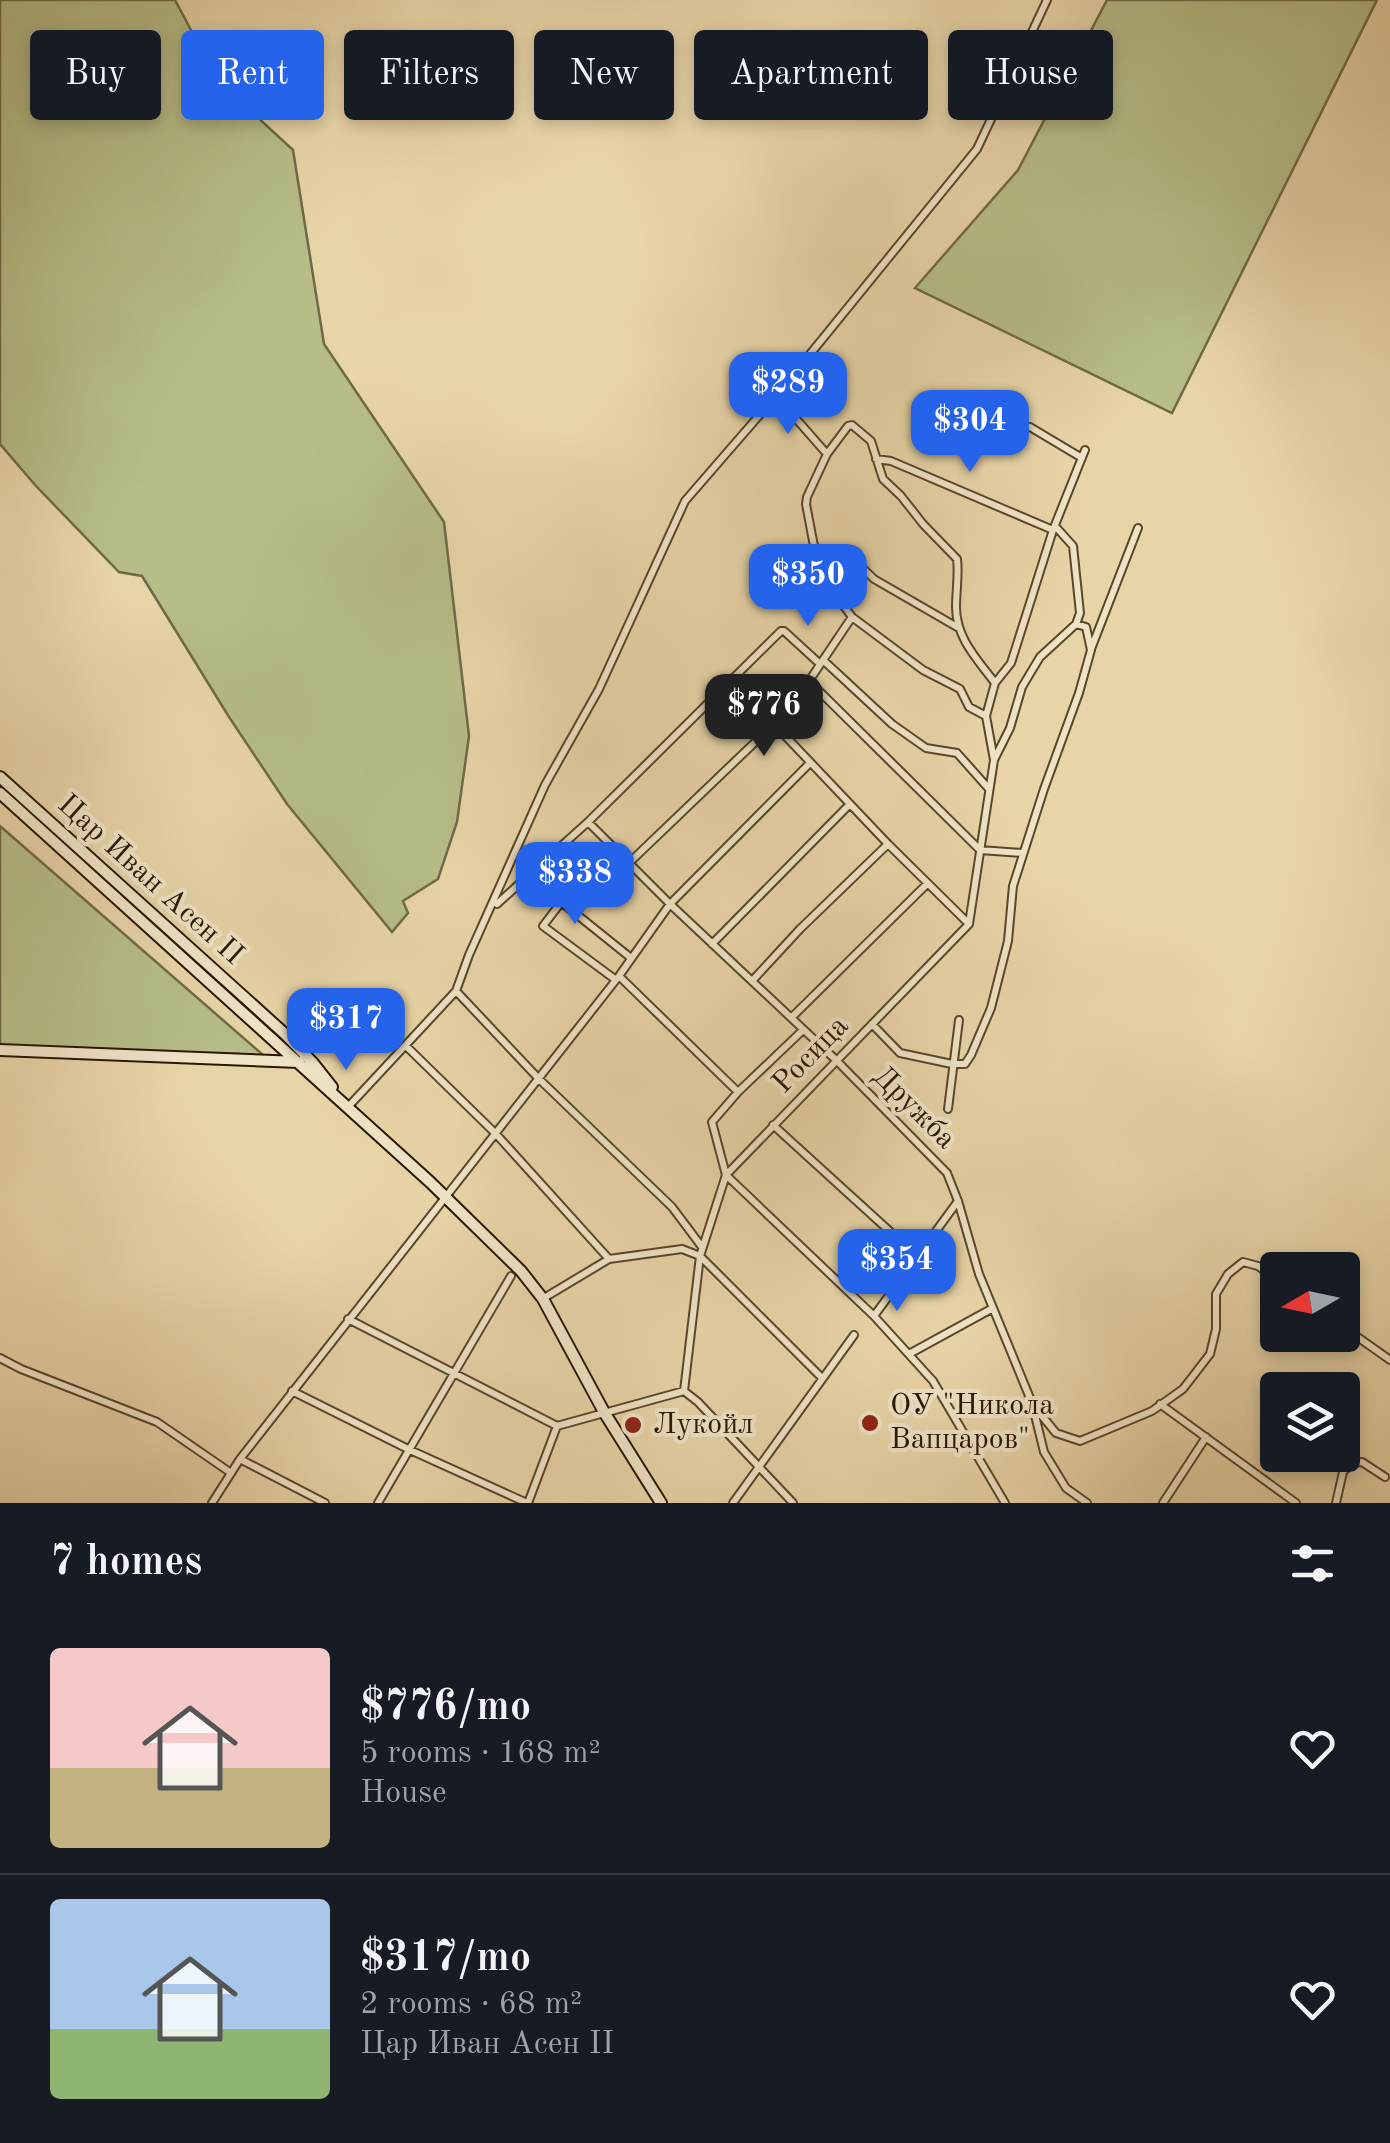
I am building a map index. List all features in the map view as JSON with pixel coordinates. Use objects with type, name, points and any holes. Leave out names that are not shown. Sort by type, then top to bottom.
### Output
[{"type":"street","points":[[348,1108],[456,991],[545,785],[599,689],[685,500],[776,396],[977,149],[1046,0]]},
{"type":"street","points":[[776,396],[827,454]]},
{"type":"street","points":[[986,716],[968,707],[960,688],[923,670],[852,616],[822,576],[807,497],[827,454],[848,426],[868,437],[882,480],[956,559],[958,628],[967,647],[995,683]]},
{"type":"street","points":[[969,924],[994,760],[986,716],[995,683],[1011,663],[1054,528],[1083,454],[1030,427]]},
{"type":"street","points":[[876,459],[891,461],[1054,528],[1074,546],[1080,608],[1076,624],[1040,657],[1022,686],[1010,728],[994,760]]},
{"type":"street","points":[[872,1024],[900,1053],[952,1064],[965,1064],[972,1055],[992,1008],[1022,852],[1079,694],[1090,650],[1138,528]]},
{"type":"street","points":[[822,576],[851,557],[874,579],[958,628]]},
{"type":"street","points":[[630,862],[774,724],[809,681],[852,616]]},
{"type":"street","points":[[1076,624],[1102,622]]},
{"type":"street","points":[[1086,626],[1090,650]]},
{"type":"street","points":[[492,908],[588,822],[781,631],[914,740],[930,750],[957,753],[990,790]]},
{"type":"street","points":[[809,681],[980,850],[1022,852]]},
{"type":"street","points":[[774,724],[969,924]]},
{"type":"street","points":[[212,1503],[240,1459],[617,978],[670,904],[810,762]]},
{"type":"street","name":"Цар Иван Асен II","points":[[0,777],[285,1034],[348,1108]]},
{"type":"street","name":"Цар Иван Асен II","points":[[0,793],[444,1196],[517,1267],[543,1299],[604,1412],[661,1503]]},
{"type":"street","points":[[712,944],[850,804]]},
{"type":"street","name":"Дружба","points":[[588,822],[836,1060],[947,1173],[979,1274],[1032,1404],[1044,1452],[1066,1488],[1087,1503]]},
{"type":"street","points":[[752,981],[888,844]]},
{"type":"street","points":[[588,867],[543,926],[617,978],[738,1092]]},
{"type":"street","points":[[790,1018],[927,884]]},
{"type":"street","points":[[560,901],[632,958]]},
{"type":"street","name":"Росица","points":[[684,1391],[701,1252],[726,1176],[969,924]]},
{"type":"street","points":[[456,991],[538,1078],[672,1207],[701,1252],[822,1378]]},
{"type":"street","points":[[948,1110],[959,1020]]},
{"type":"street","points":[[803,1030],[712,1122],[726,1176],[910,1354],[932,1381],[1005,1503]]},
{"type":"street","points":[[406,1046],[496,1134],[610,1259]]},
{"type":"street","points":[[0,1050],[313,1063]]},
{"type":"street","points":[[773,1126],[918,1258]]},
{"type":"street","points":[[874,1316],[958,1200]]},
{"type":"street","points":[[543,1299],[610,1259],[682,1249],[701,1252]]},
{"type":"street","points":[[1032,1404],[1056,1433],[1080,1442],[1152,1411],[1183,1389],[1210,1354],[1216,1329],[1216,1294],[1228,1274],[1243,1262],[1260,1267]]},
{"type":"street","points":[[378,1503],[511,1276]]},
{"type":"street","points":[[910,1354],[993,1308]]},
{"type":"street","points":[[348,1320],[557,1426],[684,1391],[793,1503]]},
{"type":"street","points":[[733,1503],[854,1335]]},
{"type":"street","points":[[1360,1339],[1390,1360]]},
{"type":"street","points":[[0,1358],[157,1422],[231,1474]]},
{"type":"street","points":[[292,1392],[528,1503],[557,1426]]},
{"type":"street","points":[[1160,1404],[1296,1503]]},
{"type":"street","points":[[1164,1503],[1206,1437]]},
{"type":"street","points":[[240,1459],[325,1503]]},
{"type":"street","points":[[1336,1503],[1343,1472],[1352,1463],[1362,1462],[1386,1477]]},
{"type":"street","points":[[993,1480],[997,1503]]},
{"type":"street","points":[[1272,1503],[1280,1492]]},
{"type":"green space","points":[[0,0],[175,0],[191,30],[181,30],[181,120],[260,120],[293,150],[324,344],[444,522],[469,736],[457,822],[438,879],[403,901],[408,913],[392,932],[287,804],[142,576],[119,572],[0,444]]},
{"type":"green space","points":[[1107,0],[1377,0],[1172,413],[915,288],[1018,170],[1044,120],[1113,120],[1113,30],[1091,30]]},
{"type":"green space","points":[[0,826],[271,1062],[0,1047]]},
{"type":"place","name":"ОУ \"Никола Вапцаров\"","points":[[870,1423]]},
{"type":"place","name":"Лукойл","points":[[633,1425]]}]
